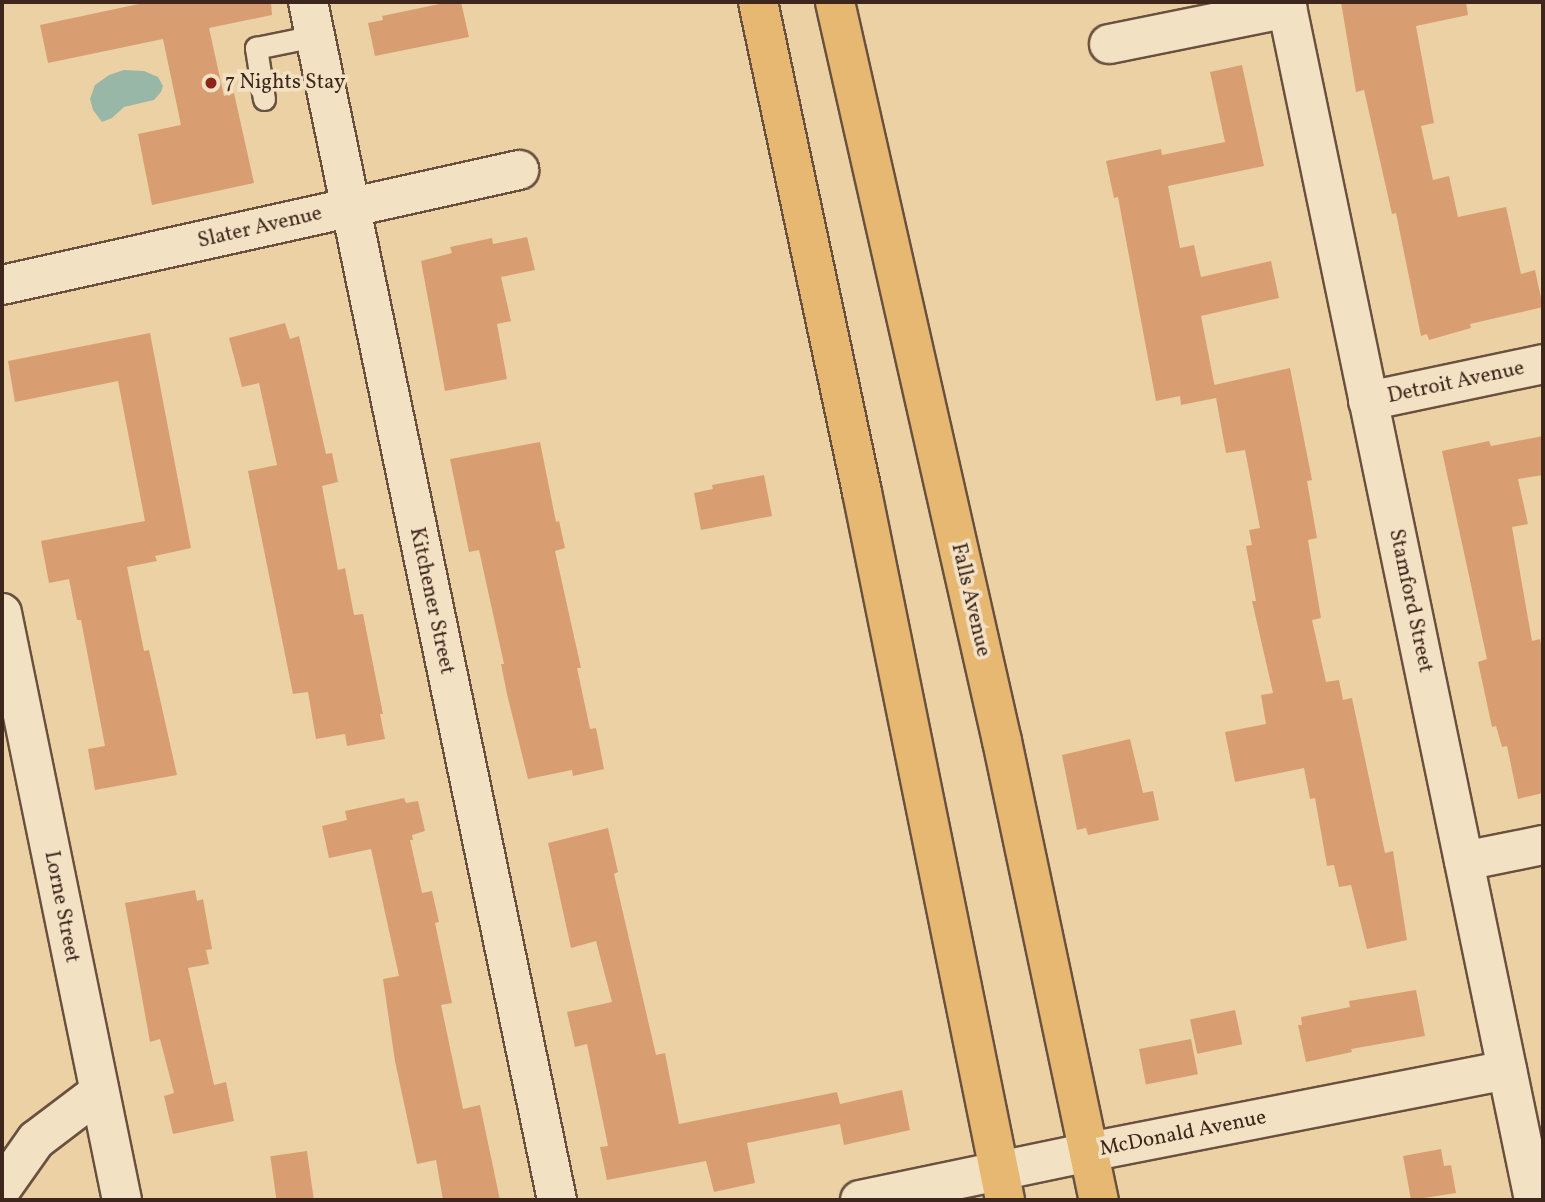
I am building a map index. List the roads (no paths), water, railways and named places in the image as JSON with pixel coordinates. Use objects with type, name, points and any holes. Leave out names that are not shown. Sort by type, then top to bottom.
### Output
[{"type":"highway","points":[[758,2],[1002,1186]]},
{"type":"highway","points":[[820,2],[878,198]]},
{"type":"highway","name":"Falls Avenue","points":[[835,2],[999,727],[1099,1200]]},
{"type":"street","points":[[1109,44],[1286,5]]},
{"type":"street","name":"Stamford Street","points":[[1286,5],[1534,1200]]},
{"type":"street","name":"Kitchener Street","points":[[311,19],[557,1200]]},
{"type":"street","name":"Slater Avenue","points":[[2,285],[519,170]]},
{"type":"street","name":"Detroit Avenue","points":[[1368,401],[1543,364]]},
{"type":"street","name":"Lorne Street","points":[[2,613],[122,1200]]},
{"type":"street","points":[[1464,862],[1543,845]]},
{"type":"street","name":"McDonald Avenue","points":[[860,1200],[1002,1186],[1089,1152],[1507,1070]]},
{"type":"street","points":[[2,1188],[36,1140],[98,1093]]},
{"type":"lane","points":[[264,99],[256,48],[311,19]]},
{"type":"place","name":"7 Nights Stay","points":[[211,83]]}]
